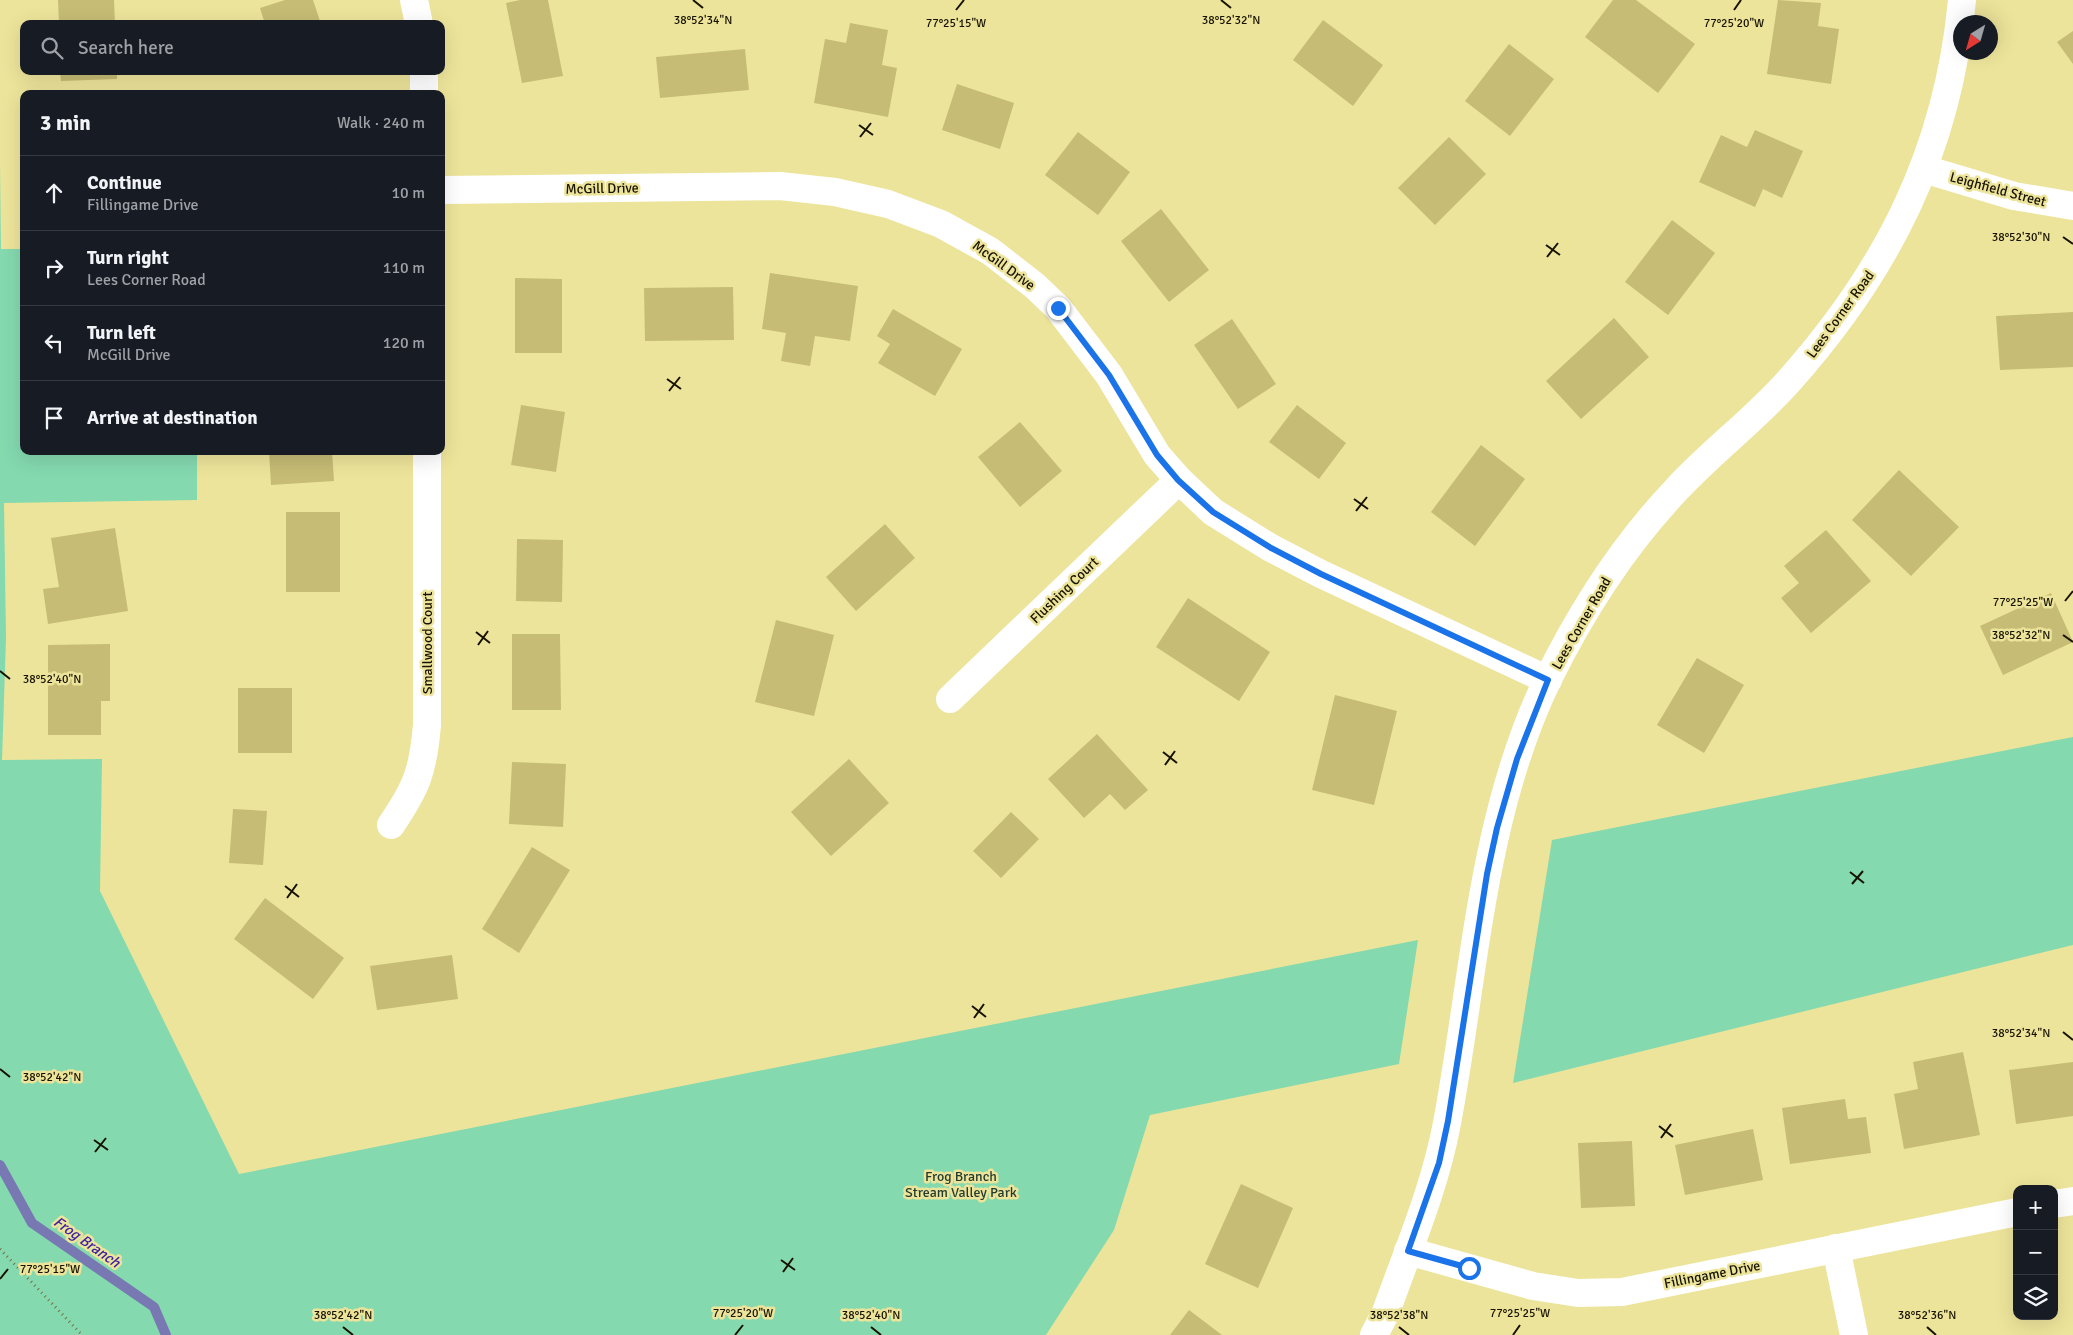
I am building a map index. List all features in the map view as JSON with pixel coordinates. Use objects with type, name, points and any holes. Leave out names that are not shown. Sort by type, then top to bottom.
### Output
[{"type":"street","points":[[414,0],[418,20]]},
{"type":"street","name":"Lees Corner Road","points":[[1374,1335],[1386,1312],[1439,1163],[1448,1121],[1487,874],[1497,828],[1517,759],[1548,680],[1582,616],[1625,550],[1676,489],[1787,384],[1859,292],[1890,240],[1924,169],[1932,147],[1952,68],[1962,0]]},
{"type":"street","points":[[424,75],[424,90]]},
{"type":"street","name":"Leighfield Street","points":[[1924,169],[2014,196],[2073,206]]},
{"type":"street","name":"McGill Drive","points":[[445,190],[780,186],[835,192],[888,204],[941,224],[990,251],[1035,286],[1058,308],[1109,375],[1157,455],[1178,480],[1213,512],[1271,548],[1321,574],[1548,680]]},
{"type":"street","name":"Smallwood Court","points":[[391,825],[412,794],[425,752],[427,725],[426,455]]},
{"type":"street","name":"Flushing Court","points":[[950,699],[1178,480]]},
{"type":"street","points":[[2058,1203],[2073,1201]]},
{"type":"street","name":"Fillingame Drive","points":[[1408,1251],[1533,1286],[1578,1293],[1622,1292],[2013,1213]]},
{"type":"street","points":[[1836,1248],[1854,1335]]},
{"type":"path","points":[[0,1249],[82,1335]]},
{"type":"green space","name":"Frog Branch Stream Valley Park","points":[[0,163],[1,249],[20,249],[20,455],[197,455],[197,500],[4,503],[6,638],[2,760],[102,759],[100,891],[239,1174],[1418,940],[1399,1064],[1150,1115],[1114,1230],[1046,1335],[0,1335]]},
{"type":"green space","points":[[2073,737],[2073,945],[1513,1083],[1552,840]]},
{"type":"building","points":[[58,0],[114,0],[115,20],[59,20]]},
{"type":"building","points":[[285,0],[313,0],[320,20],[264,20],[260,8]]},
{"type":"building","points":[[520,0],[548,0],[563,76],[522,83],[506,3]]},
{"type":"building","points":[[1613,0],[1636,0],[1695,44],[1658,93],[1585,37]]},
{"type":"building","points":[[1778,0],[1821,3],[1818,26],[1839,29],[1831,84],[1767,74]]},
{"type":"building","points":[[1323,20],[1383,65],[1353,106],[1293,60]]},
{"type":"building","points":[[850,23],[888,30],[882,65],[897,68],[888,117],[814,103],[825,39],[846,43]]},
{"type":"building","points":[[2073,31],[2073,64],[2057,42]]},
{"type":"building","points":[[1509,44],[1554,79],[1510,136],[1465,101]]},
{"type":"building","points":[[745,49],[749,90],[660,98],[656,57]]},
{"type":"building","points":[[60,75],[117,75],[117,79],[61,81]]},
{"type":"building","points":[[957,84],[1014,103],[1000,149],[942,130]]},
{"type":"building","points":[[1755,130],[1803,151],[1782,198],[1763,189],[1755,207],[1699,182],[1721,135],[1747,147]]},
{"type":"building","points":[[1078,132],[1130,172],[1098,215],[1045,175]]},
{"type":"building","points":[[1449,137],[1486,174],[1435,225],[1398,188]]},
{"type":"building","points":[[1161,209],[1209,270],[1169,302],[1121,241]]},
{"type":"building","points":[[1672,220],[1715,253],[1668,315],[1625,282]]},
{"type":"building","points":[[770,273],[858,286],[850,341],[815,336],[810,366],[781,361],[786,333],[762,329]]},
{"type":"building","points":[[515,278],[562,279],[562,353],[515,353]]},
{"type":"building","points":[[733,287],[734,340],[645,341],[644,288]]},
{"type":"building","points":[[893,309],[962,349],[935,396],[878,363],[890,344],[877,336]]},
{"type":"building","points":[[2073,312],[2073,367],[2000,370],[1996,316]]},
{"type":"building","points":[[1614,318],[1649,357],[1581,419],[1546,381]]},
{"type":"building","points":[[1232,319],[1276,384],[1238,409],[1194,345]]},
{"type":"building","points":[[521,405],[565,412],[556,472],[511,465]]},
{"type":"building","points":[[1297,405],[1346,443],[1319,479],[1269,442]]},
{"type":"building","points":[[1020,422],[1062,471],[1020,507],[978,457]]},
{"type":"building","points":[[1481,445],[1525,479],[1475,546],[1431,512]]},
{"type":"building","points":[[269,455],[332,455],[334,481],[271,485]]},
{"type":"building","points":[[1899,470],[1959,527],[1911,576],[1852,520]]},
{"type":"building","points":[[286,512],[340,512],[340,592],[286,592]]},
{"type":"building","points":[[885,524],[915,558],[856,611],[826,577]]},
{"type":"building","points":[[115,528],[128,611],[48,624],[43,589],[59,587],[51,538]]},
{"type":"building","points":[[1826,530],[1871,581],[1811,633],[1781,598],[1799,583],[1784,566]]},
{"type":"building","points":[[517,539],[563,540],[562,602],[516,601]]},
{"type":"building","points":[[2051,593],[2073,642],[2003,675],[1980,626]]},
{"type":"building","points":[[1188,598],[1270,652],[1239,701],[1156,647]]},
{"type":"building","points":[[776,620],[834,635],[814,716],[755,702]]},
{"type":"building","points":[[512,634],[560,634],[561,710],[512,710]]},
{"type":"building","points":[[110,644],[110,701],[101,701],[101,735],[48,735],[48,645]]},
{"type":"building","points":[[1697,658],[1744,685],[1704,753],[1657,725]]},
{"type":"building","points":[[238,688],[292,688],[292,753],[238,753]]},
{"type":"building","points":[[1335,695],[1397,711],[1374,805],[1312,790]]},
{"type":"building","points":[[1097,734],[1148,790],[1125,810],[1110,794],[1084,818],[1048,779]]},
{"type":"building","points":[[849,759],[889,803],[831,856],[791,812]]},
{"type":"building","points":[[512,762],[566,764],[563,827],[509,824]]},
{"type":"building","points":[[233,809],[267,811],[263,865],[229,863]]},
{"type":"building","points":[[1011,812],[1039,839],[1001,878],[973,851]]},
{"type":"building","points":[[532,847],[570,870],[519,953],[482,929]]},
{"type":"building","points":[[265,898],[344,958],[313,999],[234,939]]},
{"type":"building","points":[[452,955],[458,999],[377,1010],[370,966]]},
{"type":"building","points":[[1963,1052],[1980,1135],[1904,1149],[1894,1094],[1918,1089],[1913,1062]]},
{"type":"building","points":[[2073,1062],[2073,1116],[2016,1124],[2009,1070]]},
{"type":"building","points":[[1845,1099],[1848,1119],[1866,1117],[1871,1153],[1790,1164],[1782,1108]]},
{"type":"building","points":[[1753,1129],[1763,1180],[1685,1195],[1675,1145]]},
{"type":"building","points":[[1632,1141],[1635,1206],[1581,1208],[1578,1143]]},
{"type":"building","points":[[1241,1184],[1293,1208],[1258,1288],[1205,1264]]},
{"type":"building","points":[[1189,1310],[1222,1335],[1170,1335]]},
{"type":"waterway","name":"Frog Branch","points":[[0,1165],[32,1223],[154,1307],[166,1335]]},
{"type":"route","points":[[1058,308],[1109,375],[1157,455],[1178,480],[1213,512],[1271,548],[1321,574],[1548,680],[1517,759],[1497,828],[1487,874],[1448,1121],[1439,1163],[1408,1251],[1469,1268]]}]
